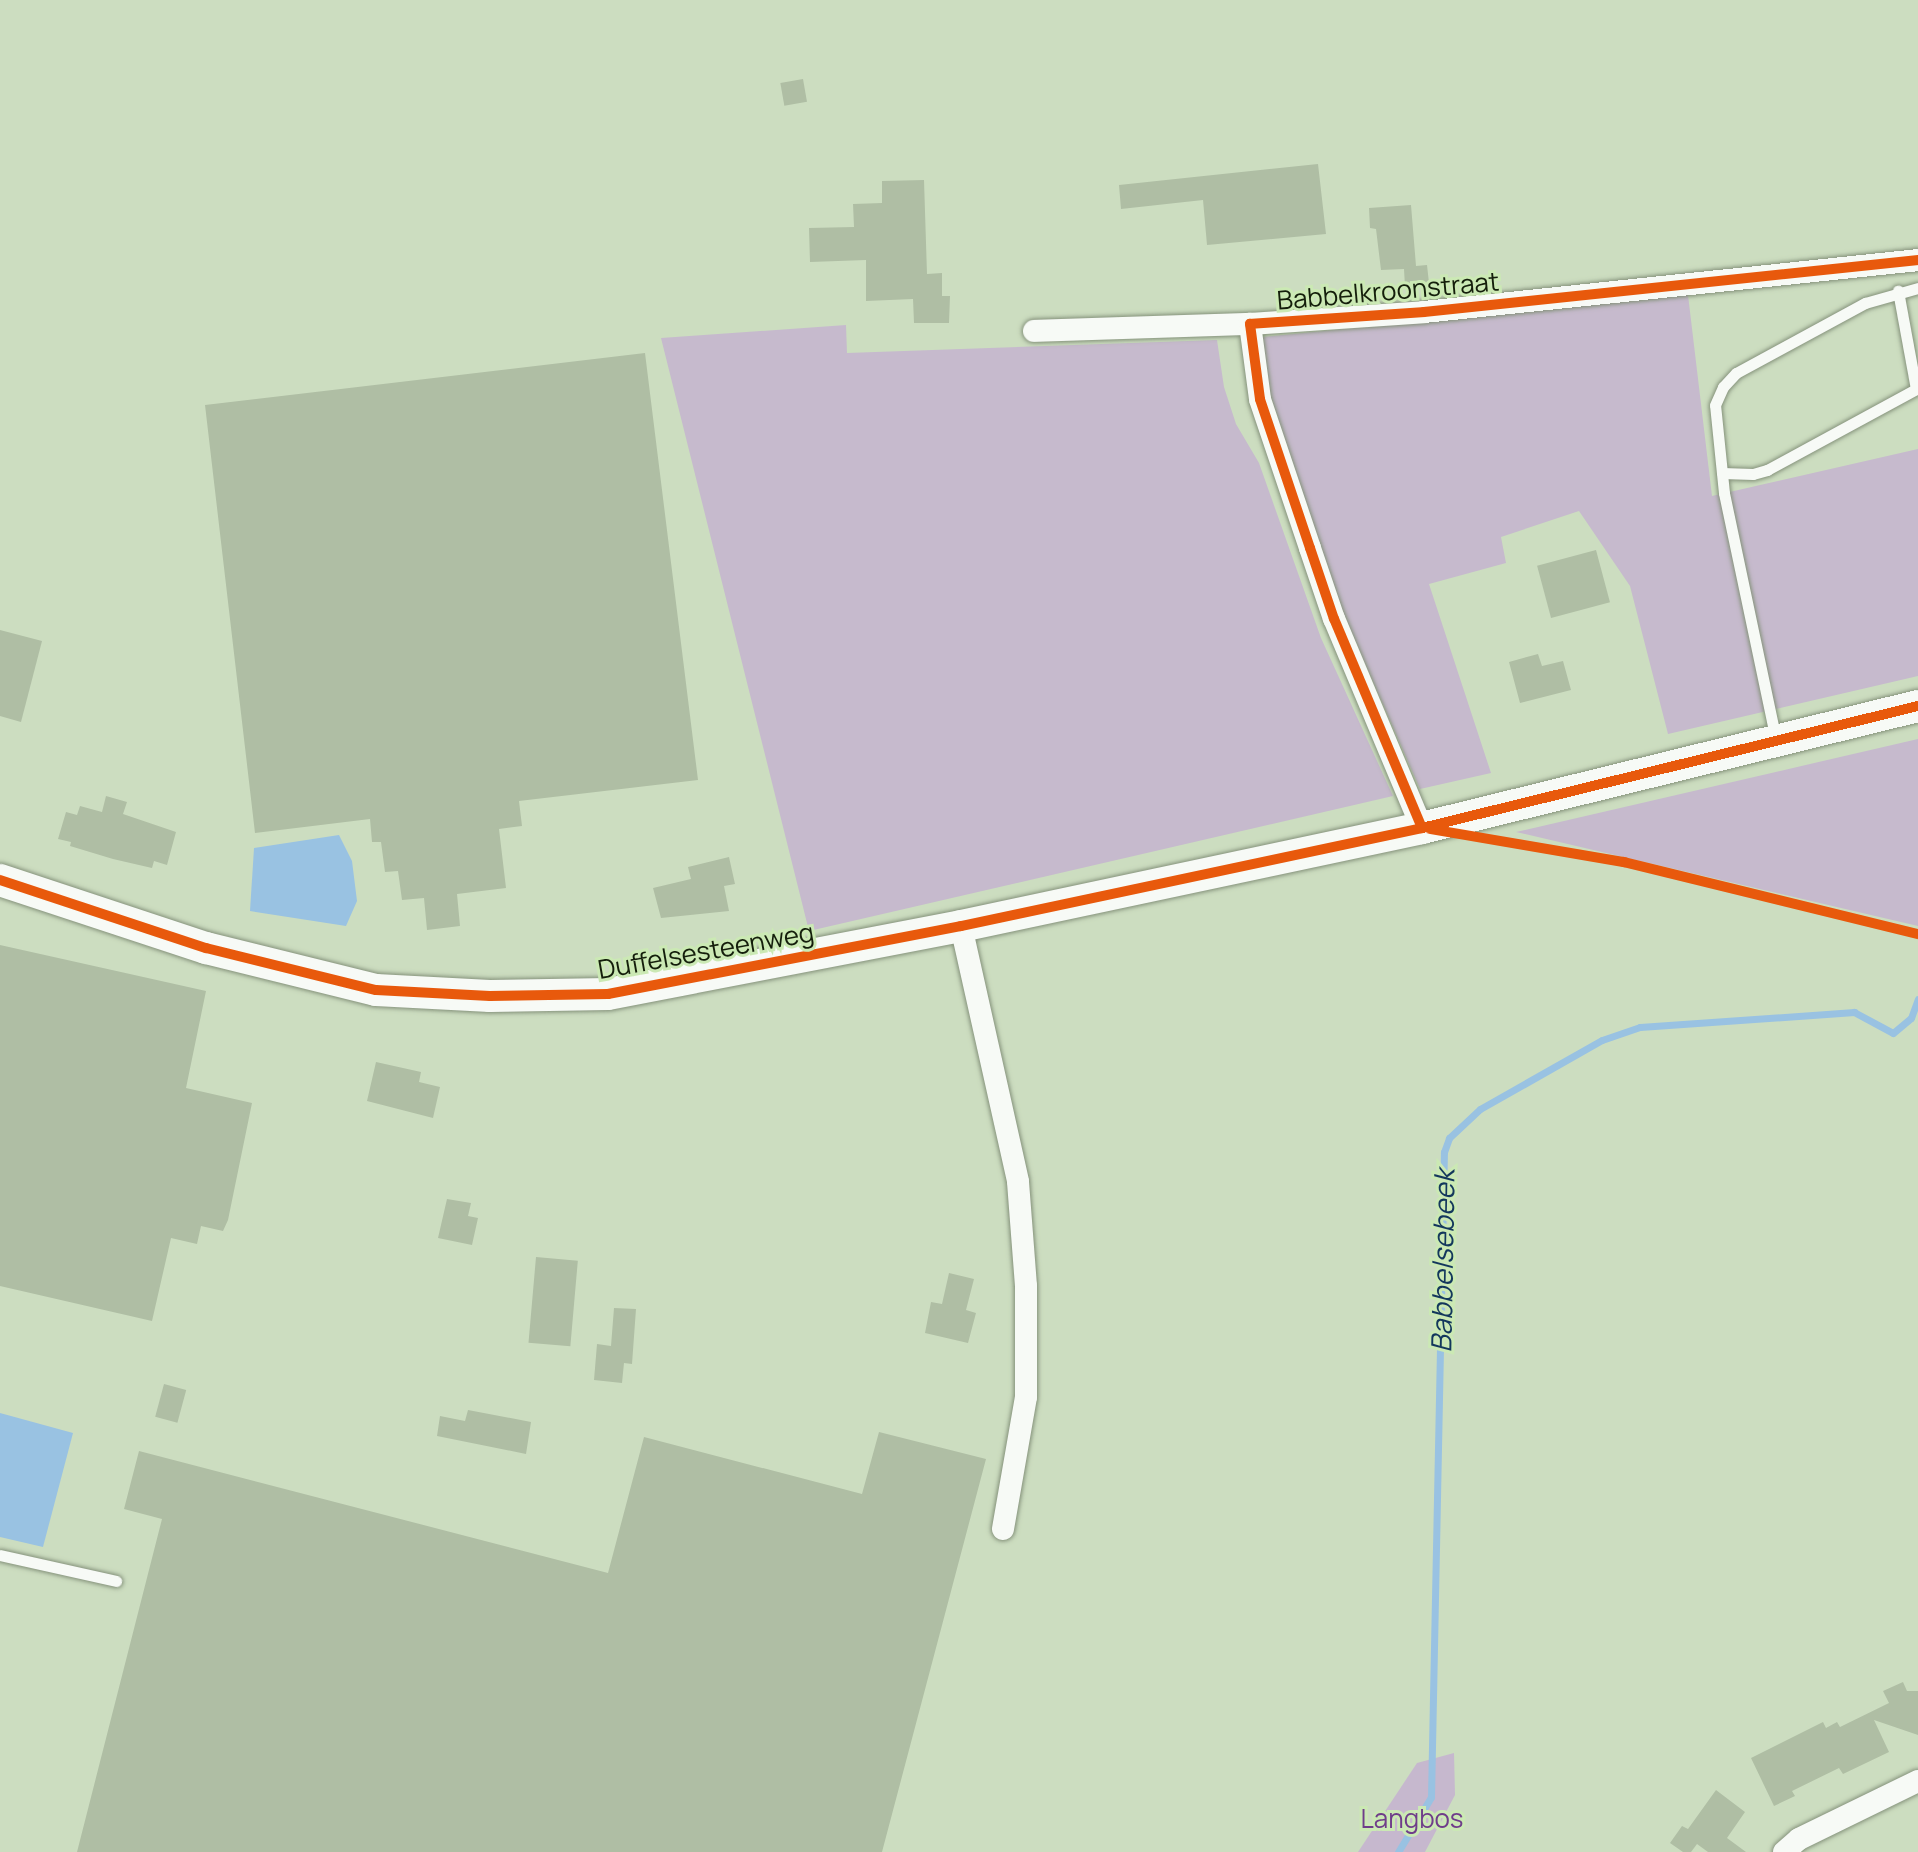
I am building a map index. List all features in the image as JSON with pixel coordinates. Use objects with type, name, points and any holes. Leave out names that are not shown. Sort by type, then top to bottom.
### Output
[{"type":"street","name":"Babbelkroonstraat","points":[[1034,331],[1250,324],[1410,314],[1918,260]]},
{"type":"street","name":"Babbelkroonstraat","points":[[1250,324],[1260,399],[1310,548],[1351,659],[1422,828]]},
{"type":"street","name":"Duffelsesteenweg","points":[[0,880],[206,948],[361,986],[476,995],[608,994],[961,926],[1422,828],[1918,706]]},
{"type":"street","points":[[961,926],[1018,1182],[1026,1286],[1026,1397],[1003,1529]]},
{"type":"street","points":[[1784,1852],[1799,1839],[1918,1781]]},
{"type":"lane","points":[[1776,740],[1722,473],[1715,405],[1723,387],[1736,373],[1865,303],[1898,291],[1918,288]]},
{"type":"lane","points":[[1722,473],[1753,474],[1767,470],[1916,389],[1898,291]]},
{"type":"lane","points":[[0,1555],[116,1581]]},
{"type":"shaded area","points":[[1688,295],[1712,496],[1918,449],[1918,676],[1668,734],[1630,586],[1579,511],[1501,537],[1506,563],[1429,584],[1491,773],[1420,789],[1338,602],[1269,391],[1263,337]]},
{"type":"shaded area","points":[[846,325],[847,353],[1217,340],[1224,387],[1236,424],[1259,463],[1321,638],[1393,796],[809,931],[661,338]]},
{"type":"shaded area","points":[[1918,739],[1918,926],[1516,832]]},
{"type":"green space","name":"Langbos","points":[[1454,1753],[1455,1795],[1425,1852],[1358,1852],[1417,1763]]},
{"type":"water","points":[[339,835],[352,861],[357,901],[346,926],[250,911],[254,848]]},
{"type":"water","points":[[0,1413],[73,1433],[43,1547],[0,1537]]},
{"type":"building","points":[[803,79],[807,102],[784,106],[780,83]]},
{"type":"building","points":[[1318,164],[1326,234],[1207,245],[1203,200],[1121,209],[1119,185]]},
{"type":"building","points":[[924,180],[927,274],[942,273],[942,296],[950,296],[949,323],[914,323],[913,299],[866,301],[866,260],[810,262],[809,228],[854,227],[853,204],[882,203],[882,181]]},
{"type":"building","points":[[1411,205],[1416,266],[1427,265],[1429,283],[1405,287],[1404,269],[1381,270],[1376,229],[1370,228],[1369,208]]},
{"type":"building","points":[[645,353],[698,780],[519,801],[522,826],[499,829],[506,888],[457,894],[460,926],[427,930],[424,898],[402,900],[398,871],[385,872],[381,842],[372,842],[370,819],[255,833],[205,405]]},
{"type":"building","points":[[1596,550],[1610,602],[1551,618],[1537,566]]},
{"type":"building","points":[[0,630],[42,641],[21,722],[0,716]]},
{"type":"building","points":[[1538,654],[1542,666],[1563,661],[1571,690],[1520,703],[1509,662]]},
{"type":"building","points":[[106,796],[127,802],[123,814],[176,832],[167,865],[154,861],[152,868],[113,859],[70,846],[71,842],[58,839],[66,812],[77,815],[80,806],[102,812]]},
{"type":"building","points":[[729,857],[735,884],[724,886],[729,911],[661,918],[653,888],[691,879],[688,867]]},
{"type":"building","points":[[0,945],[206,991],[186,1088],[252,1103],[228,1220],[223,1231],[201,1226],[197,1244],[171,1238],[152,1321],[0,1286]]},
{"type":"building","points":[[376,1062],[421,1072],[419,1082],[440,1087],[433,1118],[367,1101]]},
{"type":"building","points":[[447,1199],[471,1203],[468,1216],[478,1218],[472,1245],[438,1238]]},
{"type":"building","points":[[536,1257],[578,1261],[570,1346],[529,1343]]},
{"type":"building","points":[[949,1273],[974,1279],[966,1310],[976,1313],[968,1343],[925,1333],[931,1302],[942,1304]]},
{"type":"building","points":[[614,1308],[636,1309],[632,1364],[624,1363],[622,1383],[594,1380],[597,1344],[611,1346]]},
{"type":"building","points":[[164,1384],[186,1390],[177,1423],[155,1417]]},
{"type":"building","points":[[468,1410],[531,1422],[526,1454],[437,1436],[440,1416],[465,1421]]},
{"type":"building","points":[[879,1432],[986,1459],[882,1852],[77,1852],[162,1519],[124,1509],[139,1451],[608,1573],[644,1437],[862,1494]]},
{"type":"building","points":[[1903,1682],[1907,1691],[1918,1691],[1918,1735],[1874,1720],[1889,1752],[1843,1774],[1839,1768],[1792,1791],[1795,1796],[1774,1806],[1751,1758],[1823,1722],[1826,1728],[1837,1722],[1840,1727],[1889,1703],[1883,1691]]},
{"type":"building","points":[[1716,1790],[1745,1812],[1727,1838],[1746,1852],[1708,1852],[1697,1844],[1691,1852],[1683,1852],[1670,1843],[1682,1826],[1688,1829]]},
{"type":"waterway","name":"Babbelsebeek","points":[[1398,1852],[1431,1797],[1444,1152],[1449,1138],[1480,1109],[1602,1040],[1640,1027],[1854,1012],[1893,1033],[1911,1018],[1918,999]]},
{"type":"cycle path","points":[[1422,828],[1334,619],[1260,399],[1250,324],[1424,312],[1918,260]]},
{"type":"cycle path","points":[[0,880],[206,948],[376,990],[490,996],[608,994],[961,926],[1422,828],[1918,706]]},
{"type":"cycle path","points":[[1430,829],[1624,862],[1918,934]]}]
